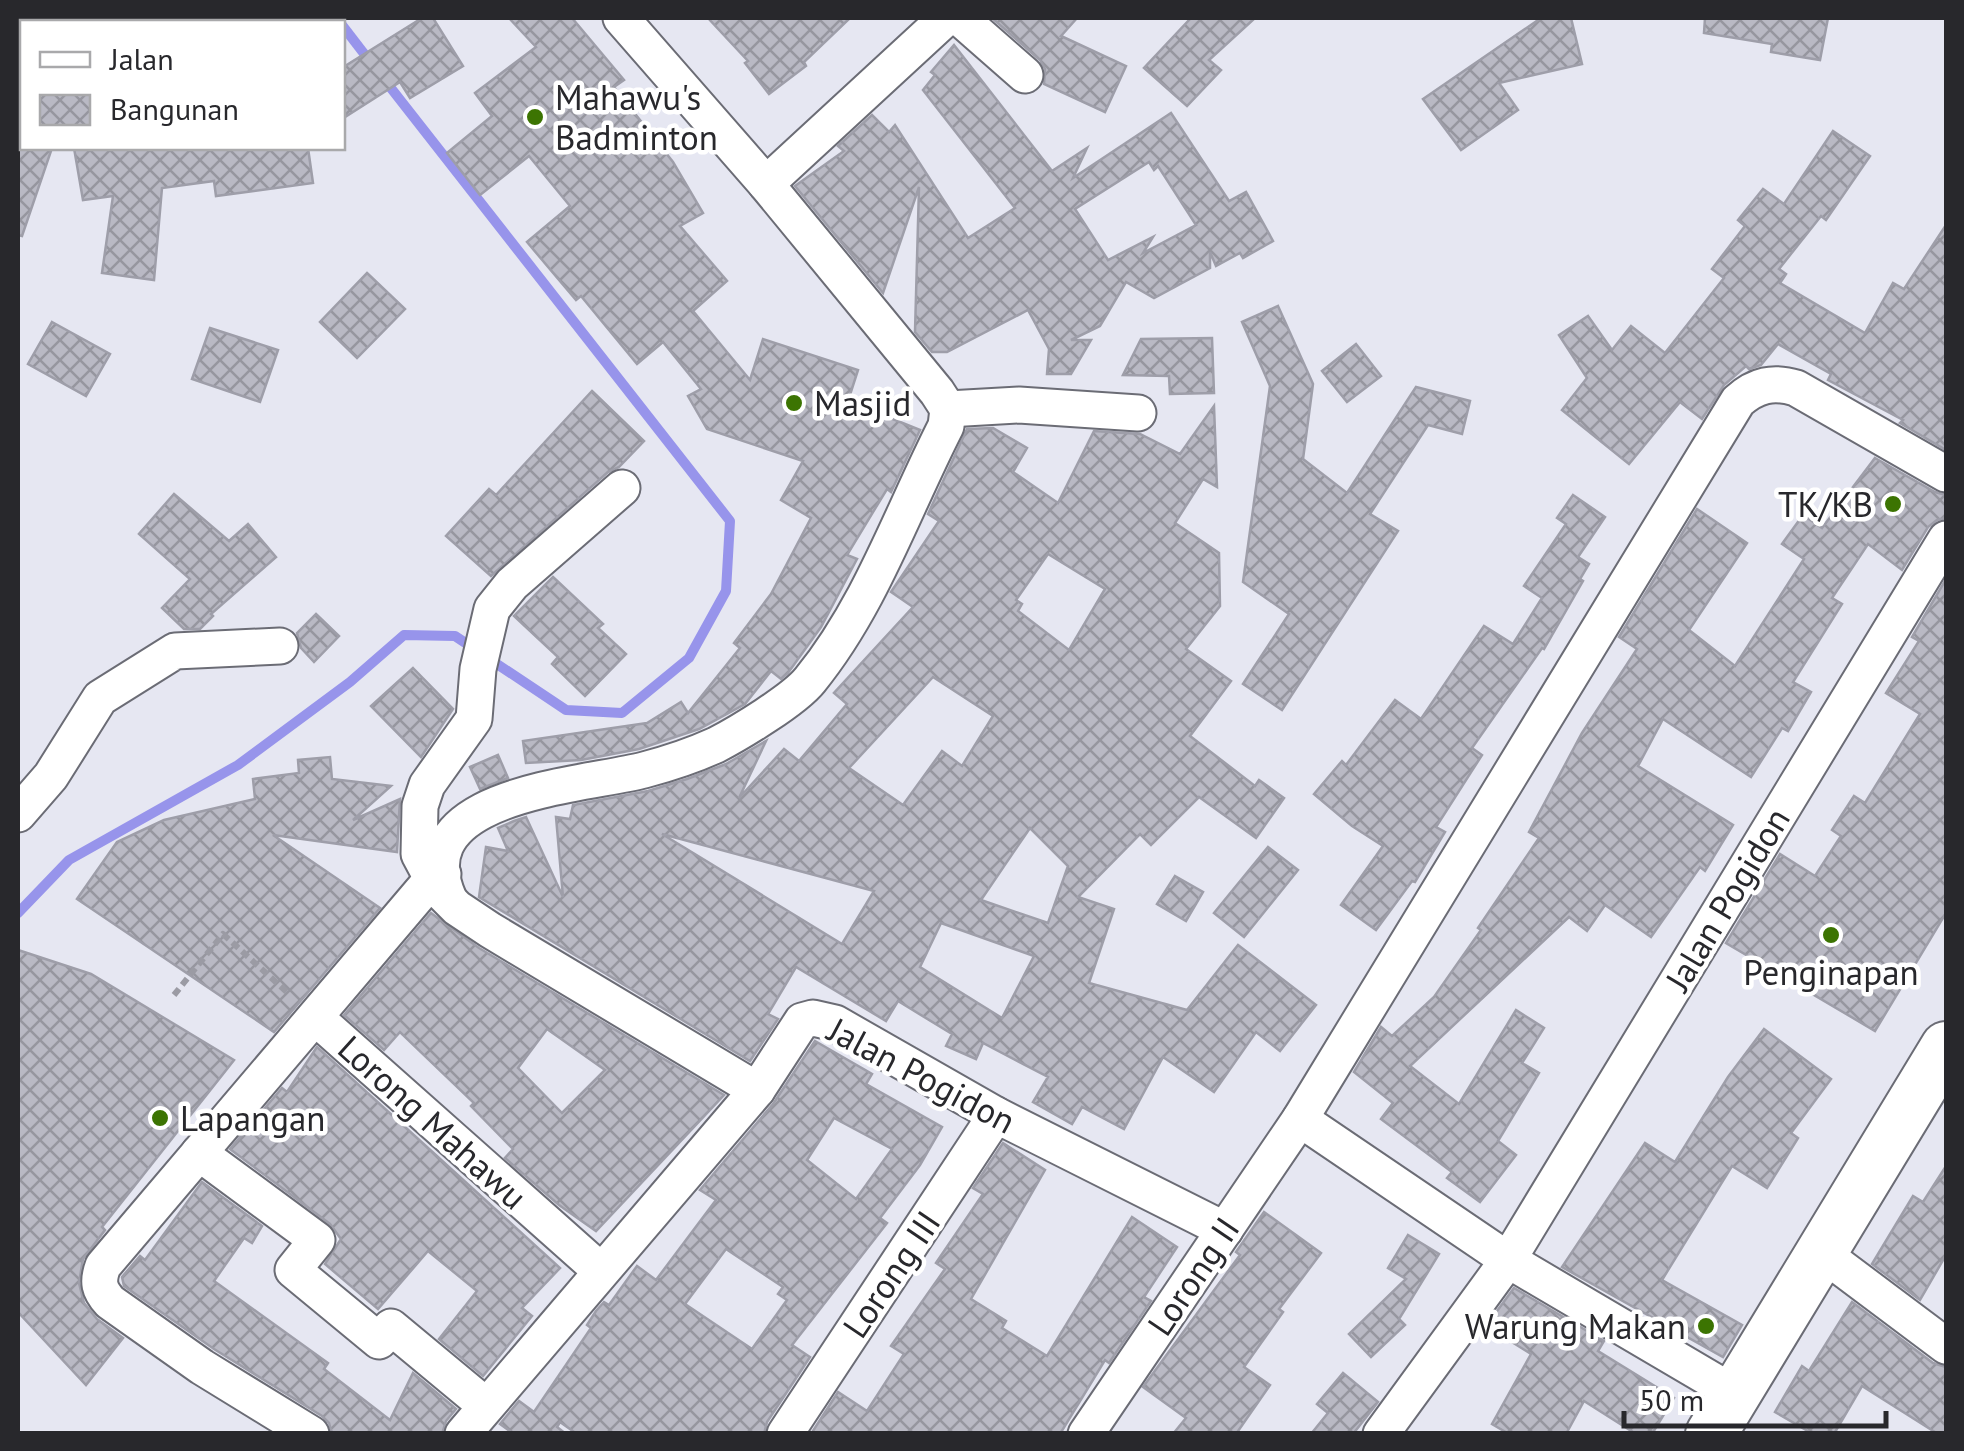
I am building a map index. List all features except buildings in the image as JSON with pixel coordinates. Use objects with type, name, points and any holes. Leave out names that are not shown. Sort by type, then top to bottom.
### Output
[{"type":"highway","points":[[1722,1413],[1946,1046]]},
{"type":"street","points":[[446,887],[442,863],[454,830],[468,819],[534,791],[643,770],[715,746],[808,684],[864,600],[946,426],[948,409],[938,392],[766,184],[621,18]]},
{"type":"street","points":[[766,184],[946,18]]},
{"type":"street","points":[[960,18],[1025,76]]},
{"type":"street","name":"Lorong II","points":[[1086,1434],[1300,1119],[1738,401],[1748,392],[1778,382],[1796,388],[1946,474]]},
{"type":"street","points":[[948,409],[1019,405],[1138,412]]},
{"type":"street","points":[[200,1154],[317,1240],[293,1270],[379,1341],[391,1327],[474,1420],[757,1090],[457,908],[446,887],[419,854],[420,806],[428,784],[472,724],[487,620],[501,594],[622,488]]},
{"type":"street","name":"Jalan Pogidon","points":[[1380,1434],[1508,1260],[1946,539]]},
{"type":"street","points":[[18,814],[51,776],[100,698],[115,688],[175,651],[280,646]]},
{"type":"street","points":[[316,1018],[427,884],[446,887]]},
{"type":"street","name":"Lorong Mahawu","points":[[311,1434],[171,1345],[110,1302],[99,1286],[103,1266],[316,1018],[600,1271]]},
{"type":"street","name":"Jalan Pogidon","points":[[757,1090],[802,1021],[814,1018],[834,1023],[996,1115],[1225,1230]]},
{"type":"street","name":"Lorong III","points":[[785,1434],[996,1115]]},
{"type":"street","points":[[1300,1119],[1508,1260],[1722,1413]]},
{"type":"street","points":[[1822,1253],[1946,1346]]},
{"type":"path","points":[[174,995],[223,934],[316,1018]]},
{"type":"waterway","points":[[345,29],[372,64]]},
{"type":"waterway","points":[[18,913],[69,860],[238,765],[350,682],[404,635],[455,636],[566,710],[622,713],[689,658],[726,591],[730,521],[383,78]]},
{"type":"place","name":"Mahawu's Badminton","points":[[535,117]]},
{"type":"place","name":"Masjid","points":[[794,403]]},
{"type":"place","name":"TK/KB","points":[[1893,504]]},
{"type":"place","name":"Penginapan","points":[[1831,935]]},
{"type":"place","name":"Lapangan","points":[[160,1118]]},
{"type":"place","name":"Warung Makan","points":[[1706,1326]]}]
